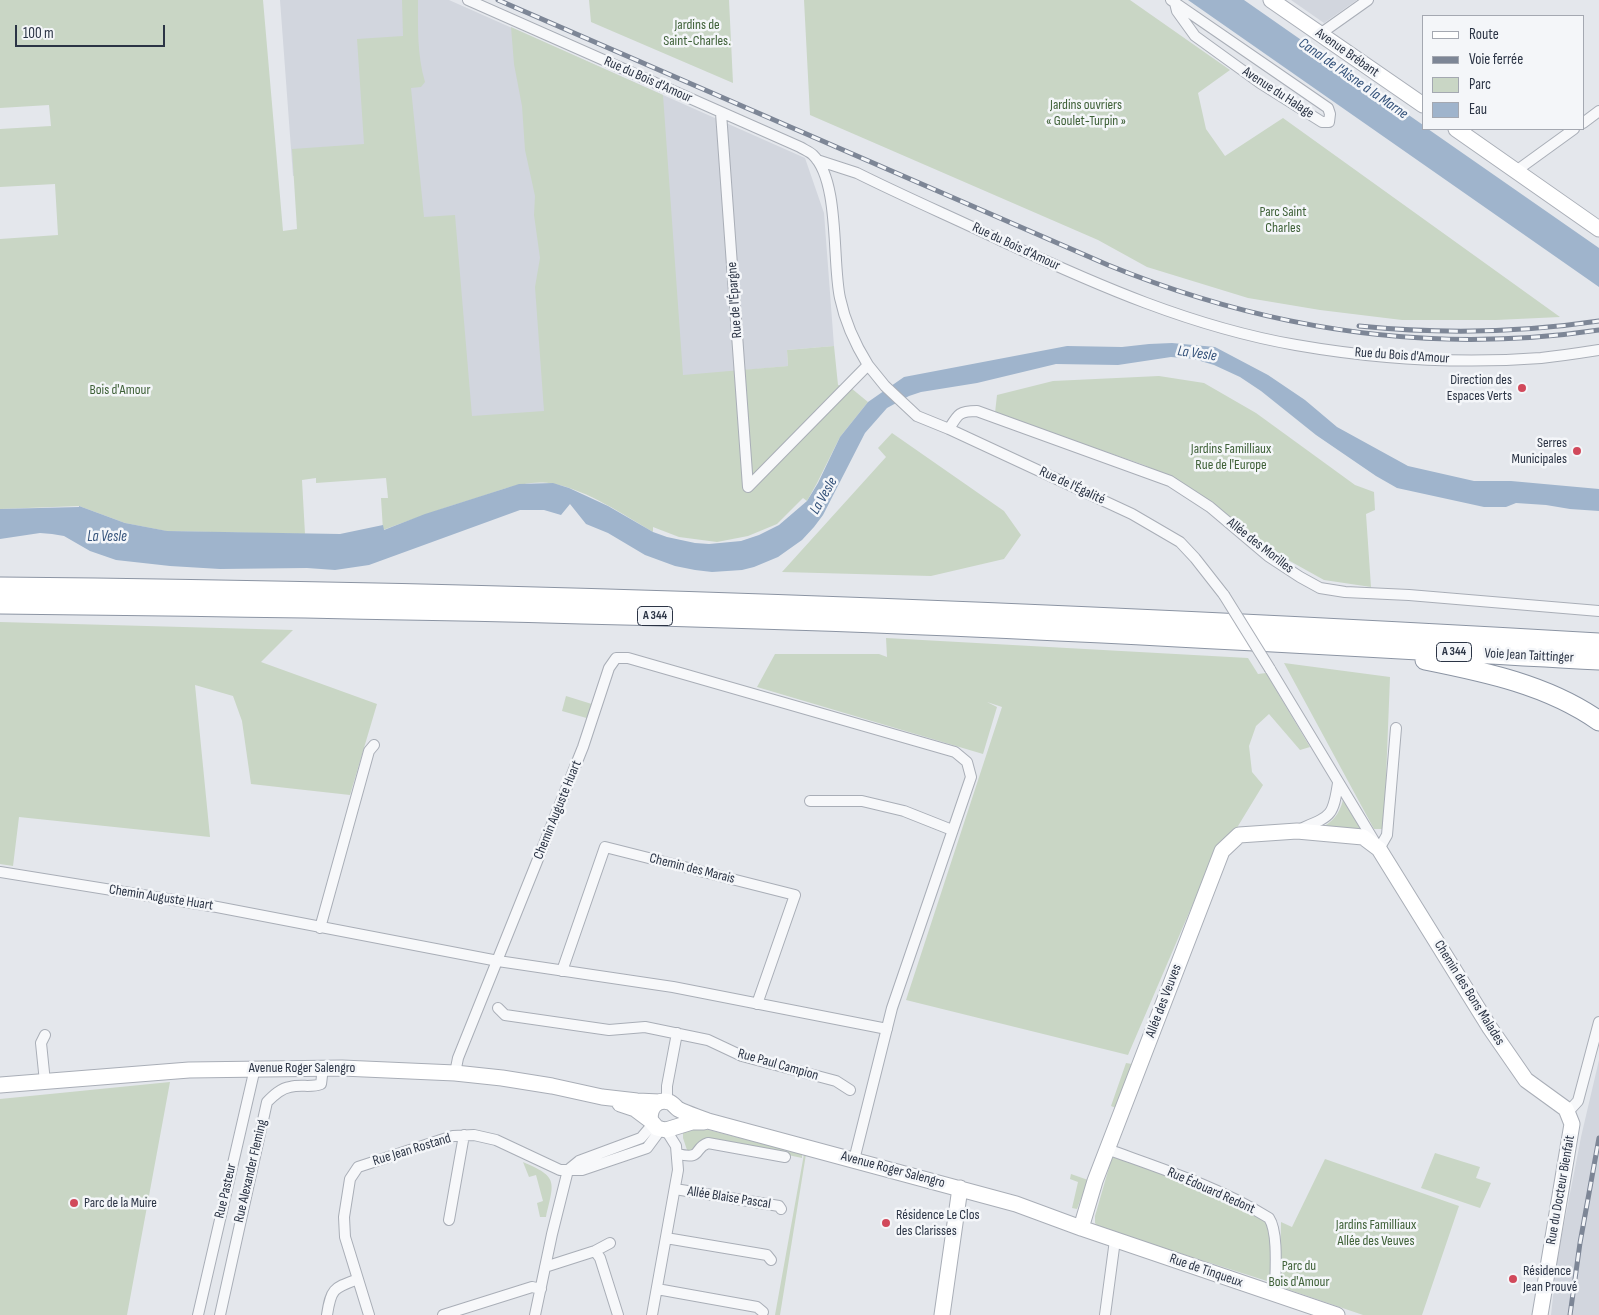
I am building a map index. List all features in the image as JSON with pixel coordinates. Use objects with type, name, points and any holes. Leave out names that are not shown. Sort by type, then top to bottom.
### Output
[{"type":"highway","name":"A 344","points":[[0,588],[264,590],[673,600],[1049,614],[1313,635]]},
{"type":"highway","name":"A 344","points":[[0,604],[264,607],[667,616],[1313,635]]},
{"type":"highway","name":"Voie Jean Taittinger","points":[[1313,635],[1599,643]]},
{"type":"highway","name":"Voie Jean Taittinger","points":[[1313,635],[1350,646],[1599,660]]},
{"type":"highway","points":[[1350,646],[1469,668],[1526,684],[1599,721]]},
{"type":"street","name":"Rue du Bois d'Amour","points":[[468,0],[800,147],[817,160],[857,173],[1076,275],[1147,304],[1214,326],[1296,346],[1362,354],[1443,360],[1493,360],[1542,357],[1599,350]]},
{"type":"street","name":"Avenue Brébant","points":[[1271,0],[1422,105]]},
{"type":"street","points":[[1320,34],[1368,0]]},
{"type":"street","name":"Avenue du Halage","points":[[1173,2],[1328,108],[1330,114],[1329,122],[1322,122],[1260,83],[1195,36],[1177,12],[1173,2]]},
{"type":"street","points":[[1584,121],[1599,111]]},
{"type":"street","name":"Rue de l'Épargne","points":[[721,113],[748,487],[868,365]]},
{"type":"street","points":[[1457,130],[1599,229]]},
{"type":"street","points":[[1516,171],[1573,130]]},
{"type":"street","points":[[817,160],[825,177],[831,202],[840,297],[850,332],[868,365]]},
{"type":"street","name":"Rue de l'Égalité","points":[[868,365],[884,386],[916,416],[949,429],[1132,514],[1180,542],[1224,595],[1270,669]]},
{"type":"street","name":"Allée des Morilles","points":[[949,429],[957,416],[965,411],[977,411],[1170,480],[1210,507],[1268,556],[1320,588],[1345,592],[1409,595],[1599,611]]},
{"type":"street","name":"Chemin Auguste Huart","points":[[455,1073],[458,1058],[583,747],[608,668],[616,658],[628,658],[956,752],[967,762],[971,776],[952,830]]},
{"type":"street","name":"Chemin des Bons Malades","points":[[1270,669],[1379,850],[1490,1028],[1526,1080],[1566,1109],[1570,1118]]},
{"type":"street","points":[[1379,850],[1387,835],[1396,728]]},
{"type":"street","points":[[320,928],[369,751],[374,745]]},
{"type":"street","points":[[1297,831],[1325,819],[1335,806],[1338,783]]},
{"type":"street","points":[[810,801],[862,801],[904,811],[952,830],[892,1008],[854,1160]]},
{"type":"street","name":"Chemin des Bons Malades","points":[[1297,831],[1363,837],[1379,850]]},
{"type":"street","name":"Allée des Veuves","points":[[1078,1227],[1222,851],[1239,835],[1297,831]]},
{"type":"street","name":"Chemin des Marais","points":[[562,971],[605,847],[795,895],[757,1004]]},
{"type":"street","name":"Chemin Auguste Huart","points":[[0,872],[217,907],[498,961]]},
{"type":"street","points":[[498,961],[673,987],[887,1029]]},
{"type":"street","name":"Rue Paul Campion","points":[[498,1008],[505,1015],[609,1030],[645,1026],[708,1040],[742,1056],[836,1081],[850,1090]]},
{"type":"street","name":"Rue du Docteur Bienfait","points":[[1540,1315],[1570,1118],[1578,1101],[1599,1022]]},
{"type":"street","points":[[535,1315],[568,1170],[578,1161],[641,1138],[678,1118],[668,1104],[667,1086],[677,1033]]},
{"type":"street","points":[[45,1035],[41,1043],[45,1082]]},
{"type":"street","name":"Avenue Roger Salengro","points":[[0,1085],[189,1070],[255,1068],[324,1068],[455,1073],[552,1086],[636,1102],[668,1104],[708,1122],[854,1160],[959,1195],[1016,1204],[1078,1227]]},
{"type":"street","name":"Rue Pasteur","points":[[198,1315],[255,1068]]},
{"type":"street","name":"Rue Alexander Fleming","points":[[220,1315],[267,1102],[276,1093],[289,1087],[313,1087],[321,1084],[324,1068]]},
{"type":"street","name":"Avenue Roger Salengro","points":[[602,1097],[635,1109],[661,1126],[708,1122]]},
{"type":"street","points":[[661,1126],[650,1112],[652,1107],[668,1104]]},
{"type":"street","name":"Allée Blaise Pascal","points":[[652,1315],[678,1170],[676,1146],[661,1126]]},
{"type":"street","name":"Rue Jean Rostand","points":[[370,1315],[345,1237],[344,1217],[350,1178],[358,1167],[453,1136],[474,1134],[496,1140],[560,1170],[568,1170]]},
{"type":"street","name":"Rue Jean Rostand","points":[[449,1220],[464,1135]]},
{"type":"street","points":[[678,1154],[689,1157],[695,1156],[704,1145],[708,1144],[785,1157]]},
{"type":"street","name":"Rue Édouard Redont","points":[[1107,1149],[1222,1193],[1269,1218],[1275,1234],[1276,1294]]},
{"type":"street","name":"Allée Blaise Pascal","points":[[675,1189],[779,1206],[781,1209]]},
{"type":"street","points":[[942,1315],[959,1195]]},
{"type":"street","name":"Rue de Tinqueux","points":[[1078,1227],[1337,1315]]},
{"type":"street","points":[[666,1238],[767,1255],[771,1260]]},
{"type":"street","points":[[1105,1315],[1114,1240]]},
{"type":"street","points":[[545,1268],[595,1251],[610,1243]]},
{"type":"street","points":[[595,1251],[600,1258],[618,1315]]},
{"type":"street","points":[[327,1315],[329,1298],[334,1290],[358,1279]]},
{"type":"street","points":[[443,1315],[532,1287],[541,1289]]},
{"type":"street","points":[[657,1289],[758,1307],[763,1312]]},
{"type":"shaded area","points":[[280,0],[449,0],[805,158],[824,213],[834,346],[787,350],[788,366],[746,370],[548,426],[469,418],[367,225],[364,170],[293,176]]},
{"type":"shaded area","points":[[1291,0],[1357,0],[1324,23]]},
{"type":"shaded area","points":[[1599,1060],[1599,1315],[1551,1315],[1557,1260],[1581,1137]]},
{"type":"green space","name":"Bois d'Amour","points":[[0,0],[263,0],[283,231],[297,229],[292,149],[364,144],[357,39],[403,36],[402,0],[418,0],[419,51],[425,82],[421,87],[411,88],[424,217],[455,215],[472,416],[544,411],[535,287],[540,258],[534,215],[535,196],[525,150],[522,106],[514,64],[511,27],[663,95],[683,375],[788,366],[787,350],[834,346],[838,385],[851,388],[868,402],[840,437],[807,501],[803,498],[777,524],[748,536],[717,542],[679,537],[653,527],[653,532],[592,497],[567,487],[544,483],[523,484],[503,489],[383,530],[381,498],[388,498],[386,478],[316,483],[316,478],[302,480],[305,534],[166,531],[125,523],[79,506],[0,509],[0,239],[58,235],[55,184],[0,187],[0,129],[51,126],[49,105],[0,108]]},
{"type":"green space","name":"Jardins de Saint-Charles.","points":[[589,0],[729,0],[733,83],[591,22]]},
{"type":"green space","name":"Jardins ouvriers « Goulet-Turpin »","points":[[804,0],[1130,0],[1230,70],[1198,93],[1206,129],[1225,156],[1283,118],[1560,317],[1496,320],[1402,320],[1320,310],[1248,298],[1147,267],[1098,240],[810,115]]},
{"type":"green space","name":"Jardins Familliaux Rue de l'Europe","points":[[1159,376],[1204,383],[1256,413],[1355,485],[1374,492],[1375,510],[1366,514],[1371,587],[1324,580],[1288,560],[1177,480],[1144,465],[995,413],[997,395],[1053,381]]},
{"type":"green space","points":[[892,433],[1004,511],[1021,535],[1004,559],[931,576],[782,572],[886,457],[878,448]]},
{"type":"green space","points":[[0,622],[293,630],[261,662],[377,704],[350,795],[251,784],[242,721],[233,696],[195,685],[210,837],[19,817],[13,866],[0,864]]},
{"type":"green space","points":[[886,638],[1248,658],[1258,674],[1266,673],[1310,747],[1300,750],[1269,714],[1256,726],[1249,746],[1252,772],[1263,785],[1235,831],[1219,843],[1128,1055],[906,1000],[1002,707],[987,702],[997,707],[983,754],[757,687],[775,654],[879,654],[887,657]]},
{"type":"green space","points":[[1284,663],[1390,677],[1384,829],[1374,829]]},
{"type":"green space","points":[[566,696],[595,705],[590,719],[562,711]]},
{"type":"green space","points":[[1343,800],[1363,833],[1320,829],[1335,817],[1340,810]]},
{"type":"green space","points":[[1126,1063],[1132,1064],[1116,1108],[1111,1106]]},
{"type":"green space","name":"Parc de la Muire","points":[[170,1082],[127,1315],[0,1315],[0,1099]]},
{"type":"green space","points":[[690,1128],[705,1129],[802,1154],[802,1158],[713,1139],[705,1141],[700,1148],[688,1153],[683,1138],[683,1131]]},
{"type":"green space","points":[[1435,1153],[1480,1167],[1476,1178],[1491,1183],[1480,1208],[1421,1188]]},
{"type":"green space","points":[[804,1154],[806,1154],[780,1315],[775,1315]]},
{"type":"green space","points":[[1112,1157],[1171,1175],[1265,1218],[1272,1241],[1270,1282],[1098,1227],[1095,1223],[1095,1216]]},
{"type":"green space","name":"Jardins Familliaux Allée des Veuves","points":[[1325,1159],[1459,1206],[1422,1315],[1363,1315],[1284,1288],[1280,1282],[1281,1222],[1292,1227]]},
{"type":"green space","points":[[523,1162],[543,1172],[551,1182],[551,1196],[546,1217],[540,1217],[537,1203],[543,1201],[536,1175],[529,1177]]},
{"type":"green space","points":[[1071,1174],[1088,1180],[1077,1209],[1072,1208],[1078,1182],[1070,1179]]},
{"type":"water","name":"Canal de l'Aisne à la Marne","points":[[1188,0],[1244,0],[1422,124],[1422,130],[1429,130],[1599,248],[1599,287]]},
{"type":"water","name":"La Vesle","points":[[1172,343],[1215,347],[1268,375],[1305,400],[1337,427],[1408,466],[1474,481],[1511,481],[1599,489],[1599,511],[1516,503],[1506,507],[1484,507],[1397,488],[1316,435],[1261,391],[1240,377],[1214,365],[1194,359],[1171,357],[1118,365],[1056,364],[977,383],[921,392],[909,396],[887,408],[865,433],[823,515],[802,540],[778,557],[742,570],[712,572],[695,570],[675,566],[645,555],[608,533],[586,524],[570,504],[561,515],[544,510],[520,510],[369,565],[335,570],[307,568],[220,569],[170,566],[116,560],[90,551],[64,536],[52,534],[40,533],[0,539],[0,509],[79,506],[125,523],[167,531],[340,534],[383,525],[384,530],[425,514],[519,484],[553,483],[569,488],[608,506],[653,532],[667,537],[709,544],[741,541],[779,525],[807,501],[818,483],[840,437],[868,402],[904,377],[1067,346],[1122,347]]},
{"type":"railway","points":[[498,0],[1108,265],[1167,287],[1227,306],[1349,331],[1411,337],[1473,339],[1536,337],[1599,330]]},
{"type":"railway","points":[[1359,326],[1389,329],[1479,331],[1539,328],[1599,321]]},
{"type":"railway","points":[[1570,1315],[1580,1243],[1599,1138]]},
{"type":"place","name":"Direction des Espaces Verts","points":[[1522,388]]},
{"type":"place","name":"Serres Municipales","points":[[1577,451]]},
{"type":"place","name":"Parc de la Muire","points":[[74,1203]]},
{"type":"place","name":"Résidence Le Clos des Clarisses","points":[[886,1223]]},
{"type":"place","name":"Résidence Jean Prouvé","points":[[1513,1279]]},
{"type":"park label","name":"Parc Saint Charles","points":[[1283,220]]},
{"type":"park label","name":"Parc du Bois d'Amour","points":[[1299,1274]]}]
